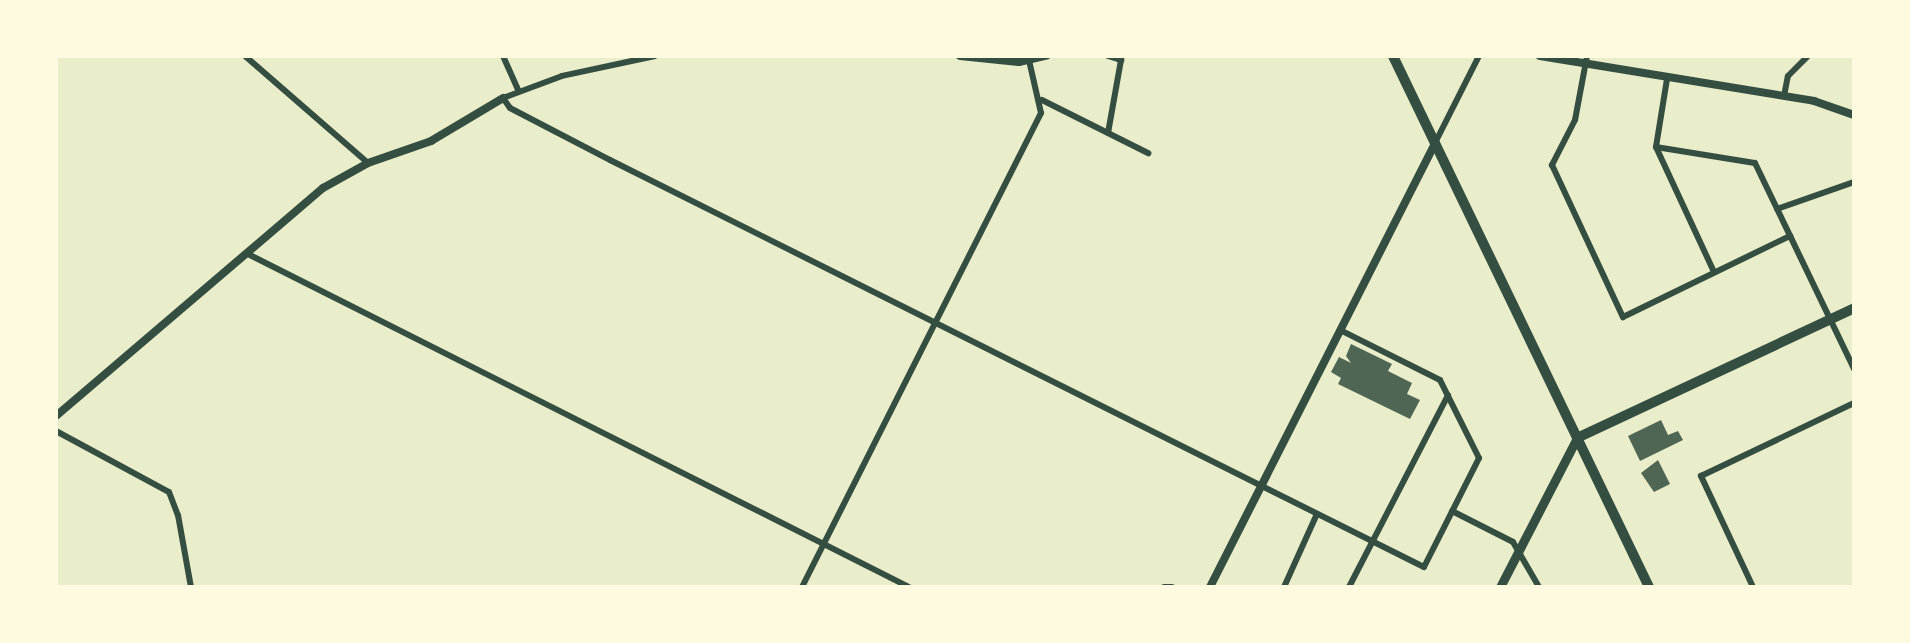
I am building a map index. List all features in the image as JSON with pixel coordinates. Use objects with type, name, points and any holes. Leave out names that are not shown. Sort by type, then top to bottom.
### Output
[{"type":"main road","points":[[1393,56],[1649,587]]},
{"type":"main road","points":[[1500,587],[1577,438],[1854,308]]},
{"type":"street","points":[[245,56],[368,163]]},
{"type":"street","points":[[503,56],[518,90]]},
{"type":"street","points":[[56,416],[323,188],[368,163],[431,141],[518,90],[651,56]]},
{"type":"street","points":[[960,56],[1029,60],[1046,56]]},
{"type":"street","points":[[1108,56],[1121,60],[1108,133]]},
{"type":"street","points":[[1210,587],[1479,56]]},
{"type":"street","points":[[1540,56],[1585,67],[1784,96],[1854,115]]},
{"type":"street","points":[[1587,56],[1575,120],[1552,165],[1623,317],[1790,236]]},
{"type":"street","points":[[1784,96],[1788,76],[1808,56]]},
{"type":"street","points":[[1029,60],[1033,86],[1042,100],[1148,153]]},
{"type":"street","points":[[1667,79],[1656,147],[1714,272]]},
{"type":"street","points":[[503,98],[510,108],[548,128],[1424,567],[1479,458],[1440,380],[1340,330]]},
{"type":"street","points":[[802,587],[1041,113],[1042,100]]},
{"type":"street","points":[[1656,147],[1751,160],[1854,369]]},
{"type":"street","points":[[1777,209],[1854,182]]},
{"type":"street","points":[[246,253],[909,587]]},
{"type":"street","points":[[1349,587],[1448,395]]},
{"type":"street","points":[[1753,587],[1701,476],[1854,403]]},
{"type":"street","points":[[56,431],[169,492],[178,515],[191,587]]},
{"type":"street","points":[[1452,511],[1520,548],[1539,587]]},
{"type":"street","points":[[1284,587],[1317,514]]},
{"type":"street","points":[[1164,587],[1172,587]]},
{"type":"building","points":[[1351,344],[1392,364],[1388,371],[1412,383],[1407,394],[1420,400],[1410,419],[1338,384],[1341,378],[1331,372],[1339,357],[1351,363],[1346,356]]},
{"type":"building","points":[[1661,420],[1668,435],[1678,431],[1683,440],[1640,461],[1628,436]]},
{"type":"building","points":[[1658,460],[1670,484],[1654,492],[1641,473]]}]
